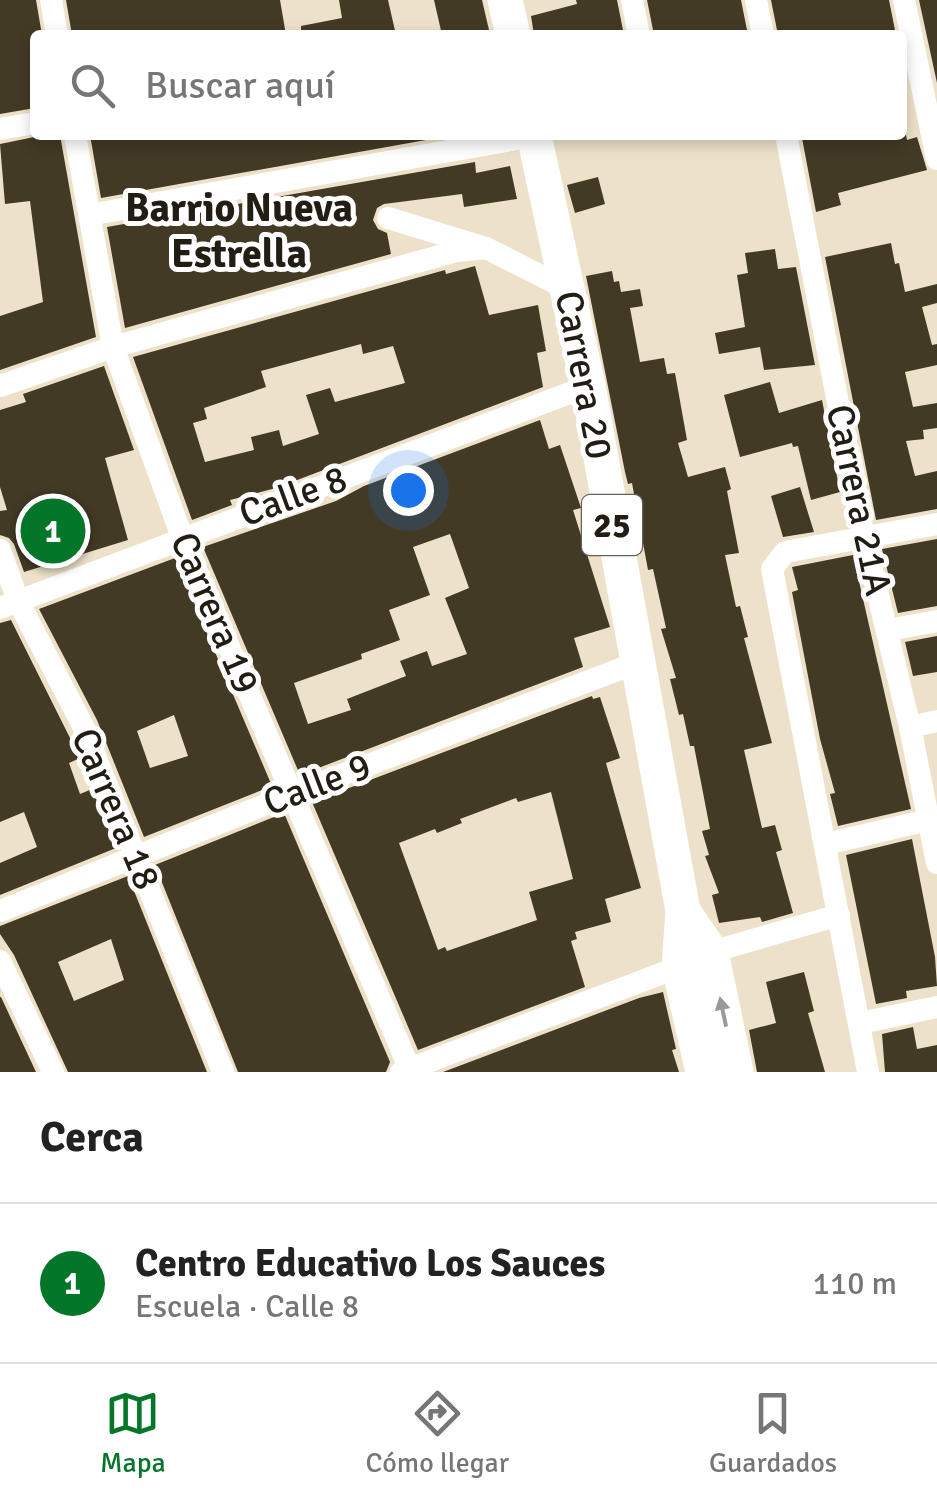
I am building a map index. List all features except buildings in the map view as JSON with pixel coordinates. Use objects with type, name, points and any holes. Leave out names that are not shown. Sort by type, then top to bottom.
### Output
[{"type":"main road","points":[[505,0],[512,30]]},
{"type":"main road","name":"Carrera 20","points":[[535,140],[588,386],[683,912],[695,960],[736,1072]]},
{"type":"main road","name":"Carrera 20","points":[[695,960],[703,1072]]},
{"type":"street","points":[[51,0],[56,30]]},
{"type":"street","points":[[632,0],[638,30]]},
{"type":"street","points":[[756,0],[762,30]]},
{"type":"street","points":[[904,0],[920,98],[937,159]]},
{"type":"street","points":[[0,129],[30,124]]},
{"type":"street","name":"Carrera 19","points":[[76,140],[113,348],[182,537],[407,1071]]},
{"type":"street","points":[[89,214],[511,140]]},
{"type":"street","name":"Carrera 21A","points":[[787,140],[864,537],[932,819],[937,864]]},
{"type":"street","points":[[388,218],[486,248],[566,284]]},
{"type":"street","points":[[0,386],[113,348],[457,251],[486,248]]},
{"type":"street","name":"Calle 8","points":[[9,605],[588,386]]},
{"type":"street","points":[[868,1072],[772,569],[785,552],[937,524]]},
{"type":"street","name":"Carrera 18","points":[[0,550],[9,605],[82,726],[223,1072]]},
{"type":"street","points":[[888,630],[937,621]]},
{"type":"street","name":"Calle 9","points":[[0,911],[636,663]]},
{"type":"street","points":[[910,727],[937,721]]},
{"type":"street","points":[[826,844],[932,819]]},
{"type":"street","points":[[407,1071],[695,960],[839,915]]},
{"type":"street","points":[[0,962],[53,1072]]},
{"type":"street","points":[[860,1023],[937,1006]]},
{"type":"place","name":"Centro Educativo Los Sauces","points":[[53,531]]},
{"type":"district","name":"Barrio Nueva Estrella","points":[[239,231]]}]
